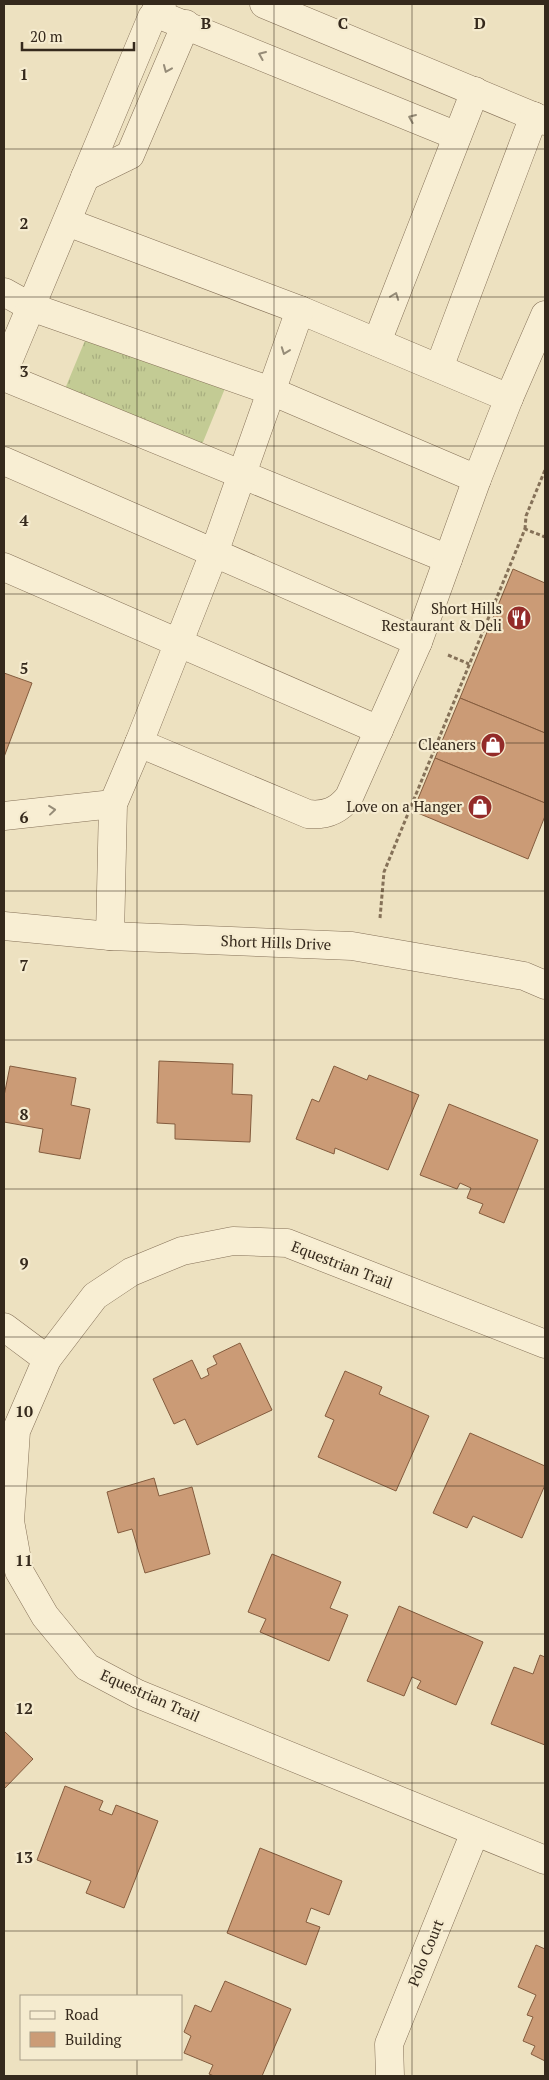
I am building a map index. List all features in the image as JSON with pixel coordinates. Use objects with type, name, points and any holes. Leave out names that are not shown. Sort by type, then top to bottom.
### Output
[{"type":"street","points":[[264,4],[540,118],[439,368]]},
{"type":"street","points":[[4,371],[85,177],[159,8],[186,24],[457,136]]},
{"type":"street","points":[[85,177],[130,155],[186,24]]},
{"type":"street","points":[[377,342],[474,91]]},
{"type":"street","points":[[67,222],[300,310],[509,398]]},
{"type":"street","points":[[4,292],[31,307],[271,391],[477,479]]},
{"type":"street","points":[[110,936],[114,804],[214,553],[300,310]]},
{"type":"street","points":[[139,743],[308,814],[319,816],[331,813],[342,807],[349,797],[418,642],[477,479],[545,315]]},
{"type":"street","points":[[4,377],[448,559]]},
{"type":"street","points":[[4,461],[418,642]]},
{"type":"street","points":[[4,567],[379,730]]},
{"type":"street","points":[[4,816],[114,804]]},
{"type":"street","name":"Short Hills Drive","points":[[4,926],[110,936],[352,946],[524,976],[545,985]]},
{"type":"street","name":"Equestrian Trail","points":[[545,1344],[287,1243],[233,1241],[182,1251],[131,1272],[95,1296],[47,1359],[16,1432],[10,1521],[19,1571],[45,1616],[87,1667],[138,1694],[545,1860]]},
{"type":"street","points":[[4,1327],[47,1359]]},
{"type":"street","name":"Polo Court","points":[[390,2076],[389,2044],[475,1832]]},
{"type":"path","points":[[378,951],[384,872],[525,529],[526,516],[545,470]]},
{"type":"path","points":[[525,529],[545,537]]},
{"type":"green space","points":[[91,326],[228,381],[192,469],[55,413]]},
{"type":"building","name":"Short Hills Restaurant & Deli","points":[[513,569],[545,583],[545,733],[460,698]]},
{"type":"building","points":[[4,673],[32,683],[4,757]]},
{"type":"building","name":"Cleaners","points":[[460,698],[545,733],[545,803],[435,758]]},
{"type":"building","name":"Love on a Hanger","points":[[435,758],[545,803],[545,816],[528,859],[413,811]]},
{"type":"building","points":[[159,1061],[233,1064],[232,1094],[252,1095],[250,1142],[175,1139],[175,1124],[157,1123]]},
{"type":"building","points":[[10,1066],[76,1078],[71,1105],[90,1109],[80,1159],[39,1152],[43,1129],[4,1122],[4,1096]]},
{"type":"building","points":[[334,1066],[367,1080],[369,1075],[419,1095],[388,1170],[335,1148],[334,1154],[296,1139],[312,1099],[319,1102]]},
{"type":"building","points":[[449,1104],[538,1140],[504,1223],[479,1213],[483,1204],[467,1198],[471,1188],[460,1183],[457,1189],[420,1175]]},
{"type":"building","points":[[240,1343],[272,1410],[197,1445],[185,1419],[174,1424],[153,1379],[192,1360],[201,1379],[209,1375],[207,1369],[217,1364],[213,1356]]},
{"type":"building","points":[[345,1371],[382,1387],[379,1394],[429,1416],[396,1491],[318,1457],[334,1420],[325,1416]]},
{"type":"building","points":[[470,1433],[545,1466],[545,1485],[522,1538],[473,1516],[467,1528],[433,1513]]},
{"type":"building","points":[[154,1478],[159,1496],[192,1487],[210,1554],[145,1573],[132,1529],[118,1533],[107,1492]]},
{"type":"building","points":[[272,1554],[341,1582],[330,1608],[348,1615],[329,1661],[260,1632],[266,1619],[248,1612]]},
{"type":"building","points":[[399,1606],[483,1642],[456,1705],[417,1688],[421,1681],[412,1677],[404,1696],[367,1681]]},
{"type":"building","points":[[540,1655],[545,1657],[545,1745],[491,1724],[514,1667],[533,1674]]},
{"type":"building","points":[[4,1731],[33,1759],[4,1789]]},
{"type":"building","points":[[65,1786],[103,1801],[99,1810],[112,1815],[116,1805],[158,1821],[124,1908],[86,1893],[91,1881],[37,1860]]},
{"type":"building","points":[[260,1848],[342,1881],[329,1915],[311,1908],[306,1922],[320,1927],[306,1965],[227,1933]]},
{"type":"building","points":[[536,1945],[545,1949],[545,2061],[531,2054],[535,2046],[523,2041],[533,2017],[527,2015],[536,1995],[518,1987]]},
{"type":"building","points":[[225,1981],[291,2009],[262,2076],[214,2076],[209,2074],[213,2065],[184,2053],[191,2036],[184,2032],[195,2005],[211,2012]]},
{"type":"place","name":"Short Hills Restaurant & Deli","points":[[519,618]]},
{"type":"place","name":"Cleaners","points":[[493,745]]},
{"type":"place","name":"Love on a Hanger","points":[[480,807]]}]
